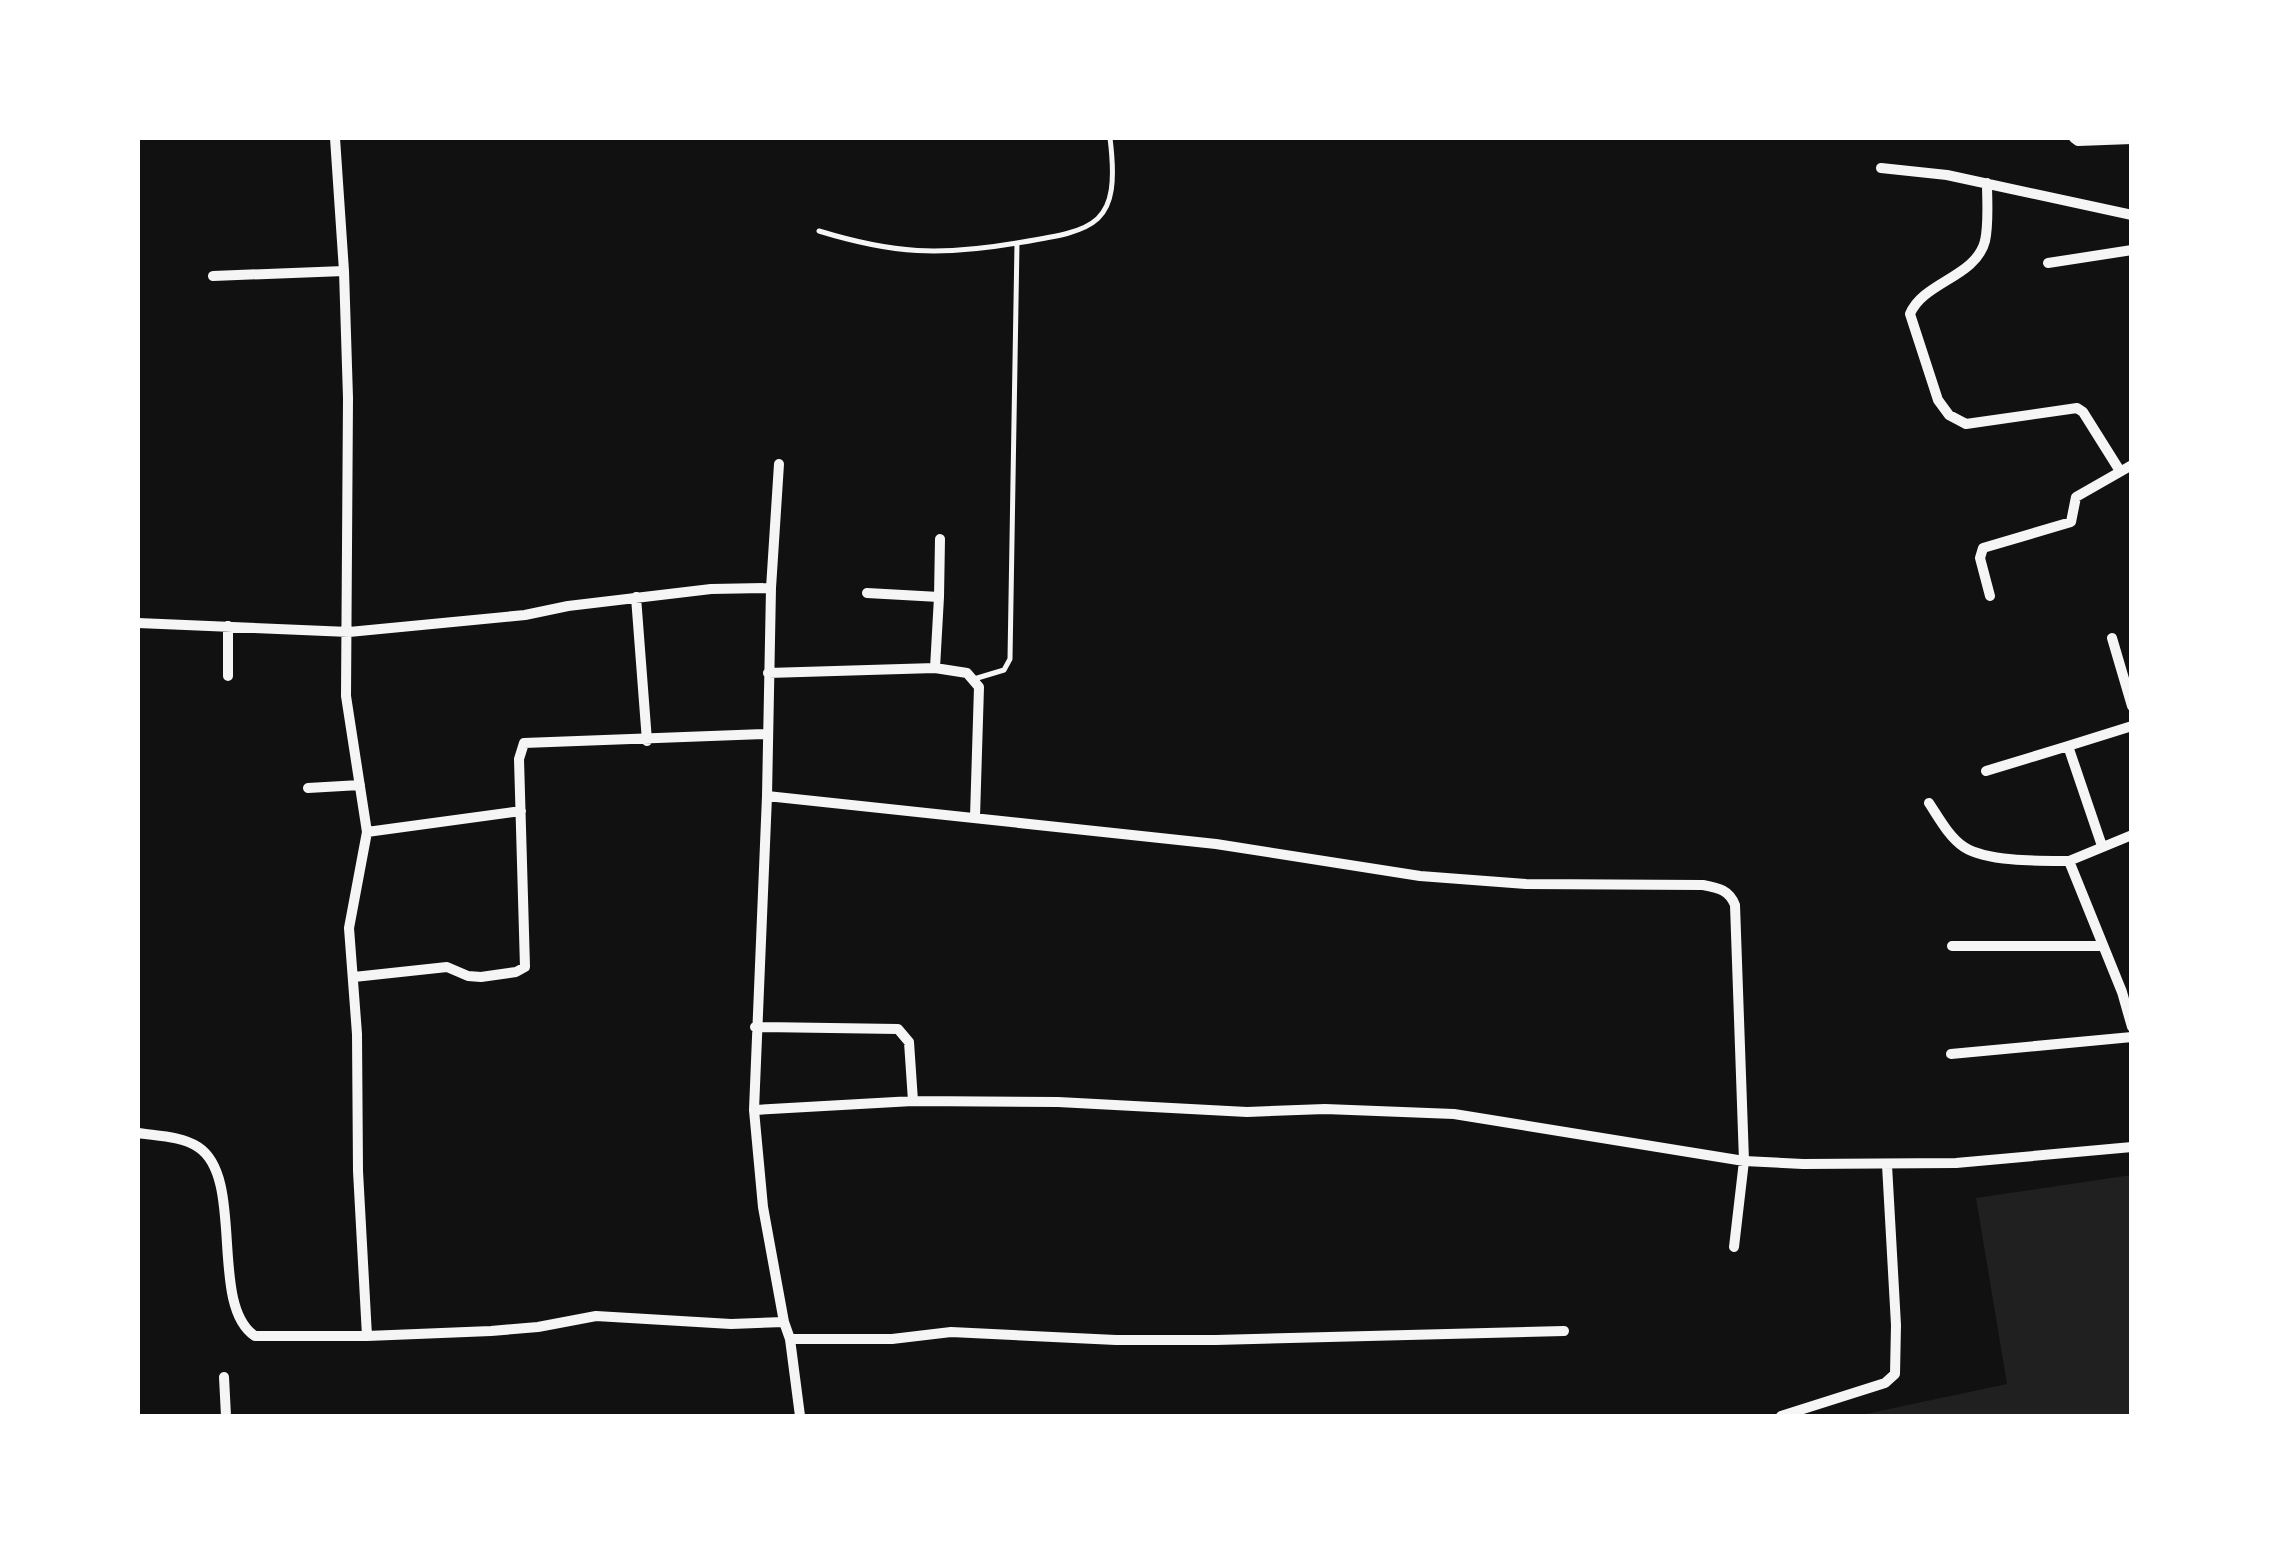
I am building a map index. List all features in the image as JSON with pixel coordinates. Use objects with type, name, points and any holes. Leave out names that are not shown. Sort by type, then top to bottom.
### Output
[{"type":"street","points":[[335,138],[344,272],[349,632],[346,696],[367,832],[349,928],[367,1336]]},
{"type":"street","points":[[2074,138],[2078,142],[2132,140]]},
{"type":"street","points":[[1880,168],[1987,183],[2132,215]]},
{"type":"street","points":[[1987,183],[1985,241],[1979,252],[1917,301],[1910,314],[1938,400],[1949,415],[1966,424],[2076,408],[2083,412],[2120,470]]},
{"type":"street","points":[[2048,264],[2132,250]]},
{"type":"street","points":[[213,276],[344,272]]},
{"type":"street","points":[[779,464],[771,588],[754,1110],[764,1206],[790,1339],[800,1416]]},
{"type":"street","points":[[1990,596],[1980,558],[1983,548],[2072,522],[2076,497],[2132,465]]},
{"type":"street","points":[[935,668],[940,540]]},
{"type":"street","points":[[138,622],[349,632],[525,615],[711,590],[771,588]]},
{"type":"street","points":[[867,593],[939,597]]},
{"type":"street","points":[[636,598],[647,741]]},
{"type":"street","points":[[228,626],[228,676]]},
{"type":"street","points":[[2112,638],[2132,706]]},
{"type":"street","points":[[768,673],[935,668],[967,673],[980,687],[975,818]]},
{"type":"street","points":[[1986,771],[2132,726]]},
{"type":"street","points":[[354,977],[441,967],[481,977],[524,968],[520,752],[524,743],[766,734]]},
{"type":"street","points":[[2068,746],[2102,846]]},
{"type":"street","points":[[308,788],[360,785]]},
{"type":"street","points":[[767,796],[1216,844],[1420,876],[1526,884],[1720,888],[1735,904],[1744,1162],[1734,1246]]},
{"type":"street","points":[[1929,802],[1962,846],[1991,856],[2069,861],[2132,835]]},
{"type":"street","points":[[367,832],[521,811]]},
{"type":"street","points":[[2069,861],[2132,1027]]},
{"type":"street","points":[[1952,946],[2104,946]]},
{"type":"street","points":[[755,1028],[898,1029],[909,1042],[913,1101]]},
{"type":"street","points":[[1952,1054],[2132,1037]]},
{"type":"street","points":[[754,1110],[913,1101],[1454,1114],[1744,1162],[1887,1166],[2132,1147]]},
{"type":"street","points":[[138,1133],[184,1140],[205,1152],[223,1191],[226,1244],[238,1313],[244,1329],[255,1336],[367,1336],[538,1327],[596,1316],[731,1324],[784,1322]]},
{"type":"street","points":[[1781,1416],[1885,1384],[1895,1374],[1887,1166]]},
{"type":"street","points":[[790,1339],[892,1338],[951,1332],[1116,1340],[1216,1340],[1564,1331]]},
{"type":"street","points":[[224,1377],[226,1416]]},
{"type":"lane","points":[[818,231],[870,247],[936,253],[1086,230],[1104,212],[1112,192],[1110,138]]},
{"type":"lane","points":[[974,679],[1004,670],[1010,659],[1017,243]]},
{"type":"shaded area","points":[[2131,1175],[2131,1416],[1856,1416],[2007,1384],[1976,1198]]}]
